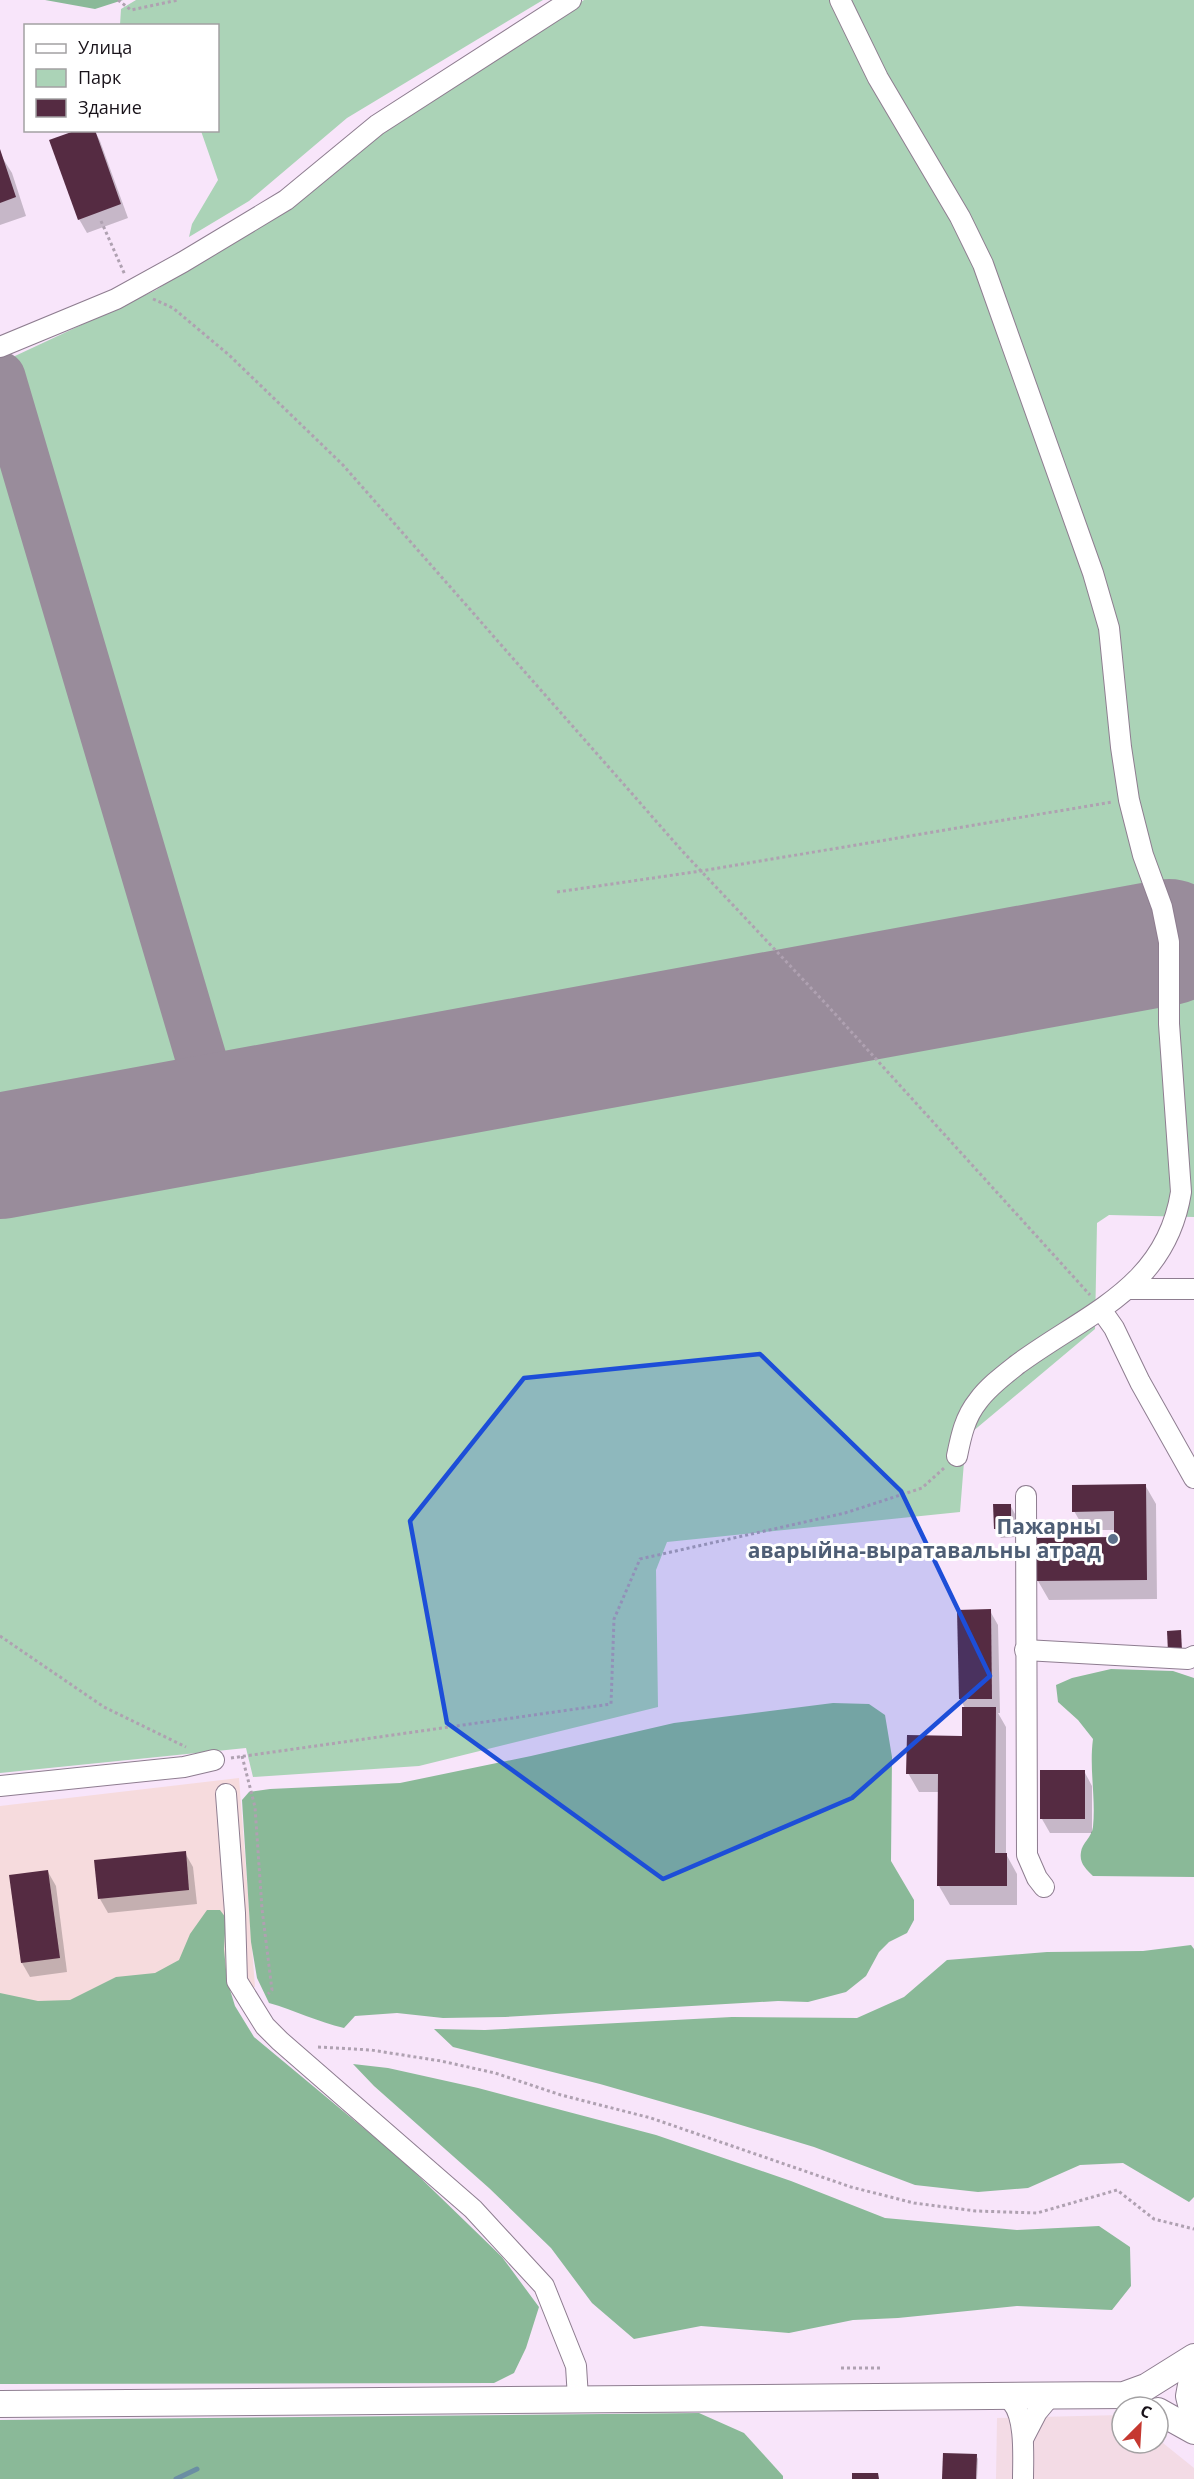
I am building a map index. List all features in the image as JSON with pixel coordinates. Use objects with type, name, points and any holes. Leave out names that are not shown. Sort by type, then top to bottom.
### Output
[{"type":"main road","points":[[0,2404],[1000,2394],[1125,2395],[1146,2387],[1194,2357]]},
{"type":"main road","points":[[1194,2368],[1189,2396],[1194,2416]]},
{"type":"main road","points":[[1170,2417],[1194,2431]]},
{"type":"lane","points":[[3,339],[116,299],[183,262],[286,200],[376,125],[571,0]]},
{"type":"lane","points":[[840,0],[878,78],[960,217],[983,264],[1093,573],[1109,628],[1129,800],[1143,855],[1162,907],[1168,942],[1169,1024],[1181,1192],[1178,1216],[1159,1253],[1128,1289],[1102,1311],[1037,1351],[1003,1376],[978,1400],[963,1427],[957,1455]]},
{"type":"lane","points":[[1128,1289],[1194,1288]]},
{"type":"lane","points":[[1102,1311],[1114,1328],[1140,1382],[1194,1478]]},
{"type":"lane","points":[[1026,1496],[1027,1855],[1037,1878],[1044,1887]]},
{"type":"lane","points":[[1025,1650],[1175,1659],[1188,1659],[1194,1656]]},
{"type":"lane","points":[[0,1786],[184,1767],[214,1760]]},
{"type":"lane","points":[[226,1794],[235,1913],[237,1981],[265,2026],[280,2041],[473,2209],[544,2286],[576,2366],[578,2398]]},
{"type":"lane","points":[[1000,2394],[1012,2402],[1017,2412],[1023,2439],[1023,2479]]},
{"type":"lane","points":[[1023,2439],[1037,2412],[1052,2394]]},
{"type":"path","points":[[118,0],[131,10],[178,0]]},
{"type":"path","points":[[101,221],[131,289],[173,308],[229,355],[343,465],[701,871],[1087,1290],[1102,1311]]},
{"type":"path","points":[[557,892],[701,871],[1129,800]]},
{"type":"path","points":[[0,1636],[104,1707],[214,1760],[611,1704],[614,1619],[640,1559],[845,1513],[922,1488],[957,1455]]},
{"type":"path","points":[[242,1756],[255,1807],[262,1909],[272,1990],[254,2008]]},
{"type":"path","points":[[280,2041],[318,2048],[371,2050],[441,2061],[495,2073],[561,2095],[651,2118],[851,2187],[914,2203],[976,2211],[1037,2213],[1117,2190],[1155,2219],[1194,2229]]},
{"type":"path","points":[[841,2368],[881,2368]]},
{"type":"highlighted area","points":[[760,1354],[901,1491],[990,1676],[852,1798],[663,1879],[447,1723],[410,1521],[524,1378]]},
{"type":"shaded area","points":[[239,1778],[255,1987],[0,2023],[0,1806]]},
{"type":"shaded area","points":[[1110,2415],[1110,2455],[1170,2455],[1170,2449],[1194,2468],[1194,2479],[996,2479],[997,2418]]},
{"type":"green space","points":[[45,0],[123,0],[95,9]]},
{"type":"green space","points":[[136,0],[543,0],[347,118],[249,201],[189,237],[192,224],[218,180],[201,132],[219,132],[219,24],[120,24],[121,9]]},
{"type":"green space","points":[[584,0],[1194,0],[1194,1217],[1109,1215],[1097,1223],[1095,1329],[966,1437],[960,1512],[667,1542],[656,1570],[658,1707],[419,1766],[253,1777],[246,1748],[0,1773],[0,363],[156,290],[384,132]]},
{"type":"green space","points":[[1111,1669],[1173,1671],[1194,1678],[1194,1877],[1093,1876],[1082,1863],[1082,1849],[1093,1827],[1093,1739],[1078,1720],[1058,1702],[1056,1685],[1072,1678]]},
{"type":"green space","points":[[833,1703],[869,1704],[885,1715],[892,1757],[891,1861],[914,1900],[914,1920],[907,1933],[889,1942],[879,1952],[866,1976],[846,1992],[808,2002],[778,2001],[505,2017],[443,2018],[397,2013],[355,2016],[344,2028],[269,2003],[257,1978],[251,1942],[242,1800],[249,1792],[400,1783],[674,1723]]},
{"type":"green space","points":[[207,1910],[220,1910],[226,1918],[224,1949],[227,1980],[235,2006],[254,2037],[402,2160],[502,2257],[539,2307],[526,2348],[514,2373],[494,2383],[0,2384],[0,1993],[38,2001],[70,2000],[116,1977],[155,1973],[179,1960],[190,1934]]},
{"type":"green space","points":[[1191,1945],[1194,1949],[1194,2197],[1189,2202],[1123,2163],[1080,2165],[1028,2188],[978,2192],[915,2185],[814,2147],[708,2115],[600,2084],[453,2047],[434,2029],[485,2030],[732,2017],[857,2018],[904,1997],[947,1960],[1047,1952],[1143,1951]]},
{"type":"green space","points":[[353,2064],[388,2068],[478,2088],[656,2135],[791,2181],[885,2218],[1017,2230],[1099,2226],[1130,2247],[1131,2286],[1112,2310],[1017,2306],[898,2318],[853,2320],[789,2333],[701,2326],[634,2339],[592,2303],[551,2248],[489,2188],[374,2086]]},
{"type":"green space","points":[[699,2413],[744,2433],[783,2476],[783,2479],[0,2479],[0,2420]]},
{"type":"building","points":[[71,132],[96,132],[121,204],[78,220],[49,140]]},
{"type":"building","points":[[0,149],[16,197],[0,203]]},
{"type":"building","points":[[1146,1484],[1147,1580],[1036,1581],[1036,1538],[1114,1537],[1114,1511],[1072,1512],[1072,1485]]},
{"type":"building","points":[[993,1504],[1011,1504],[1011,1529],[994,1529]]},
{"type":"building","points":[[991,1609],[992,1699],[959,1699],[957,1610]]},
{"type":"building","points":[[1181,1630],[1182,1651],[1168,1652],[1167,1631]]},
{"type":"building","points":[[962,1707],[996,1707],[995,1853],[1007,1853],[1007,1886],[937,1886],[938,1774],[906,1774],[907,1735],[962,1736]]},
{"type":"building","points":[[1040,1770],[1085,1770],[1085,1819],[1040,1819]]},
{"type":"building","points":[[186,1851],[189,1890],[98,1899],[94,1860]]},
{"type":"building","points":[[48,1870],[60,1958],[21,1963],[9,1875]]},
{"type":"building","points":[[943,2453],[977,2454],[976,2479],[942,2479]]},
{"type":"building","points":[[852,2473],[878,2473],[879,2479],[852,2479]]},
{"type":"waterway","points":[[176,2479],[197,2469]]},
{"type":"taxiway","points":[[0,377],[206,1075],[197,1120]]},
{"type":"runway","points":[[0,1156],[1169,942]]},
{"type":"place","name":"Пажарны аварыйна-выратавальны атрад","points":[[1113,1539]]}]
